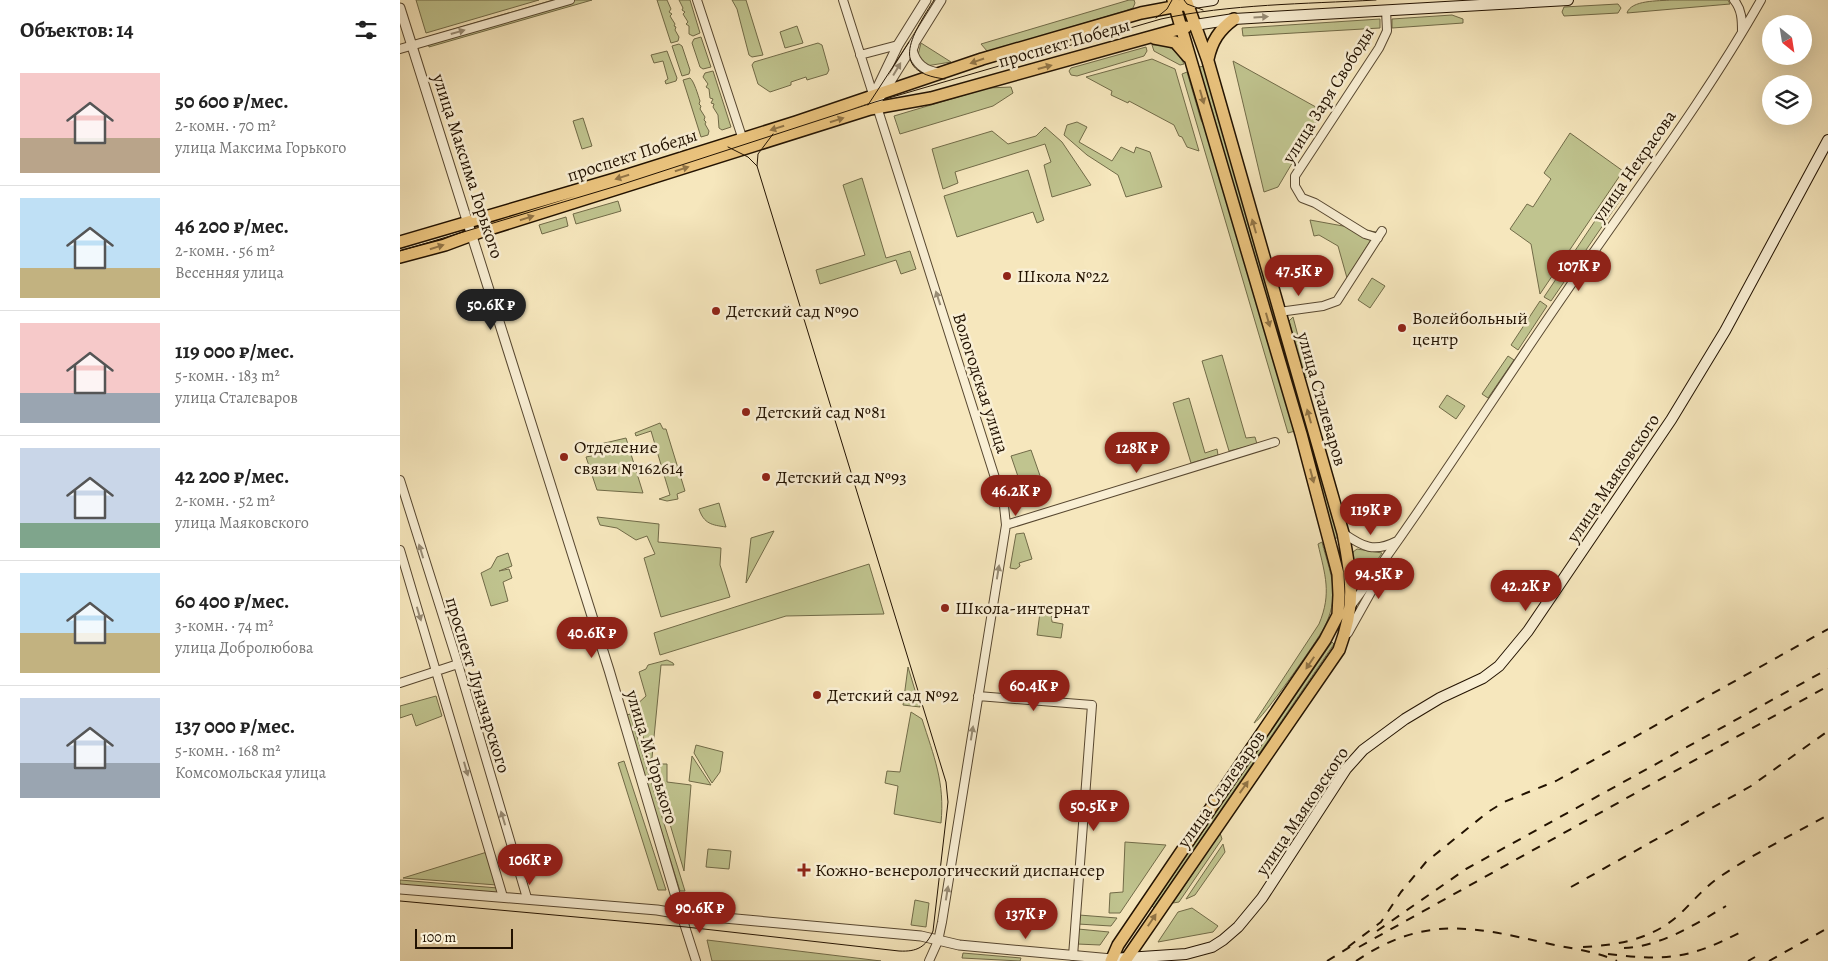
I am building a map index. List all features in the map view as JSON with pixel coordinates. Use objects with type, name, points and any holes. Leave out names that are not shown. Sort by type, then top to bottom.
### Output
[{"type":"main road","points":[[1141,13],[1154,0]]},
{"type":"main road","name":"проспект Победы","points":[[400,257],[448,244],[744,144],[876,102],[907,84],[982,59],[1180,3],[1213,0]]},
{"type":"main road","name":"проспект Победы","points":[[876,102],[910,103],[1181,28],[1234,19],[1568,0]]},
{"type":"main road","name":"улица Сталеваров","points":[[1126,960],[1339,650],[1351,606],[1350,571],[1343,533],[1208,61],[1196,25],[1180,3]]},
{"type":"main road","name":"улица Сталеваров","points":[[1112,960],[1118,945],[1325,640],[1338,614],[1338,574],[1301,434],[1181,28],[1180,3]]},
{"type":"main road","points":[[1208,61],[1211,44],[1220,30],[1234,19]]},
{"type":"main road","points":[[1148,38],[1160,37],[1175,42],[1193,64]]},
{"type":"main road","points":[[907,84],[902,93],[910,103]]},
{"type":"main road","name":"улица Маяковского","points":[[1112,960],[1186,954],[1212,947],[1223,940],[1256,905],[1346,769],[1363,750],[1423,708],[1483,678],[1499,666],[1563,581],[1671,420],[1725,331],[1828,140]]},
{"type":"main road","name":"проспект Победы","points":[[400,242],[744,144]]},
{"type":"street","points":[[400,49],[570,0]]},
{"type":"street","points":[[697,0],[744,144]]},
{"type":"street","name":"Вологодская улица","points":[[843,0],[990,459],[1004,506],[1006,525],[938,941],[929,961]]},
{"type":"street","points":[[876,102],[877,85],[898,45],[926,0]]},
{"type":"street","points":[[876,102],[941,0]]},
{"type":"street","points":[[1734,0],[1739,6],[1742,19],[1742,34]]},
{"type":"street","name":"улица Некрасова","points":[[1399,540],[1742,34],[1762,0]]},
{"type":"street","name":"улица Максима Горького","points":[[400,8],[473,234],[530,420]]},
{"type":"street","name":"улица Заря Свободы","points":[[1279,312],[1323,306],[1337,301],[1380,235],[1365,234],[1315,203],[1302,198],[1295,186],[1295,176],[1379,48],[1387,30],[1386,10]]},
{"type":"street","points":[[916,38],[912,50],[917,63],[930,72],[942,73]]},
{"type":"street","points":[[860,55],[898,45]]},
{"type":"street","name":"улица М.Горького","points":[[530,420],[609,670],[696,961]]},
{"type":"street","points":[[1006,525],[1275,442]]},
{"type":"street","name":"проспект Луначарского","points":[[400,480],[458,664],[527,898]]},
{"type":"street","points":[[1343,533],[1360,545],[1373,548],[1388,546],[1399,540]]},
{"type":"street","points":[[1325,640],[1399,540]]},
{"type":"street","points":[[1339,650],[1399,540]]},
{"type":"street","name":"проспект Луначарского","points":[[400,550],[504,897]]},
{"type":"street","points":[[400,683],[458,664]]},
{"type":"street","points":[[978,696],[1092,705],[1073,956]]},
{"type":"street","points":[[400,889],[527,898],[920,936],[959,945],[1112,960]]},
{"type":"green space","points":[[416,0],[539,0],[426,33]]},
{"type":"green space","points":[[553,0],[592,0],[429,47],[427,37]]},
{"type":"green space","points":[[657,0],[667,0],[671,9],[669,12],[672,14],[670,16],[679,37],[678,41],[671,43]]},
{"type":"green space","points":[[679,0],[690,0],[700,33],[693,36],[689,34],[689,26],[686,24],[688,22],[683,14],[685,12],[682,10],[683,8]]},
{"type":"green space","points":[[732,0],[746,0],[763,55],[752,57],[749,55],[737,9]]},
{"type":"green space","points":[[1134,0],[1133,8],[994,50],[987,51],[981,44]]},
{"type":"green space","points":[[1672,0],[1728,0],[1730,4],[1627,13],[1639,3]]},
{"type":"green space","points":[[1618,4],[1621,8],[1618,13],[1564,16],[1562,12],[1564,7]]},
{"type":"green space","points":[[1452,15],[1463,19],[1463,23],[1392,28],[1392,19]]},
{"type":"green space","points":[[1380,19],[1380,28],[1243,36],[1242,28]]},
{"type":"green space","points":[[797,26],[803,43],[785,48],[780,32]]},
{"type":"green space","points":[[701,37],[711,67],[703,69],[700,67],[692,43],[694,39]]},
{"type":"green space","points":[[818,43],[822,45],[829,70],[827,74],[807,80],[806,77],[791,82],[791,85],[770,92],[758,84],[752,65],[754,62]]},
{"type":"green space","points":[[921,43],[951,62],[926,66],[918,55]]},
{"type":"green space","points":[[679,44],[682,46],[690,70],[689,74],[682,76],[672,46]]},
{"type":"green space","points":[[1152,45],[1163,45],[1171,48],[1184,64],[1180,65],[1154,51]]},
{"type":"green space","points":[[1146,47],[1147,51],[1144,56],[1077,76],[1071,75],[1069,71],[1071,68]]},
{"type":"green space","points":[[667,51],[677,78],[676,81],[666,84],[665,81],[668,79],[663,61],[654,63],[651,55]]},
{"type":"green space","points":[[1152,59],[1175,69],[1199,151],[1187,147],[1174,125],[1129,101],[1128,103],[1111,95],[1112,91],[1086,77]]},
{"type":"green space","points":[[1233,61],[1323,111],[1278,187],[1264,192]]},
{"type":"green space","points":[[1205,66],[1308,427],[1304,428],[1199,67]]},
{"type":"green space","points":[[713,71],[731,127],[722,130],[719,128],[718,115],[713,107],[714,104],[711,103],[713,99],[710,98],[709,89],[706,87],[708,84],[703,77],[705,73]]},
{"type":"green space","points":[[1187,72],[1201,120],[1208,133],[1295,431],[1288,433],[1182,74]]},
{"type":"green space","points":[[690,78],[697,92],[701,106],[700,109],[705,117],[705,124],[709,131],[708,135],[701,137],[683,80]]},
{"type":"green space","points":[[1011,87],[1013,93],[993,106],[900,134],[894,116],[988,88]]},
{"type":"green space","points":[[583,118],[592,146],[582,149],[573,121]]},
{"type":"green space","points":[[1077,122],[1087,127],[1079,142],[1112,161],[1121,147],[1134,153],[1136,147],[1150,152],[1162,187],[1126,197],[1118,175],[1087,155],[1064,135],[1067,125]]},
{"type":"green space","points":[[1045,127],[1062,142],[1091,185],[1052,197],[1044,165],[1051,162],[1045,144],[955,172],[958,183],[943,189],[932,149],[992,131],[1008,144],[1036,136]]},
{"type":"green space","points":[[1570,133],[1623,171],[1540,294],[1531,244],[1510,229],[1527,204],[1533,207],[1551,179],[1544,173]]},
{"type":"green space","points":[[1028,170],[1044,220],[1037,223],[1033,212],[957,237],[944,196]]},
{"type":"green space","points":[[862,178],[886,258],[910,251],[916,269],[901,274],[896,260],[820,284],[816,270],[865,255],[843,185]]},
{"type":"green space","points":[[1615,191],[1623,196],[1551,301],[1544,297]]},
{"type":"green space","points":[[618,201],[621,211],[576,224],[573,214]]},
{"type":"green space","points":[[566,217],[568,226],[542,234],[539,225]]},
{"type":"green space","points":[[1310,220],[1376,232],[1347,278],[1338,246],[1319,235],[1314,236]]},
{"type":"green space","points":[[1372,278],[1385,286],[1370,308],[1358,300]]},
{"type":"green space","points":[[1540,301],[1547,306],[1518,350],[1511,345]]},
{"type":"green space","points":[[1293,317],[1309,377],[1304,378],[1289,321]]},
{"type":"green space","points":[[1222,355],[1246,438],[1255,437],[1257,444],[1229,451],[1202,361]]},
{"type":"green space","points":[[1508,356],[1514,360],[1488,398],[1482,394]]},
{"type":"green space","points":[[1447,395],[1465,406],[1456,419],[1439,407]]},
{"type":"green space","points":[[1189,398],[1205,453],[1217,449],[1218,455],[1191,463],[1173,403]]},
{"type":"green space","points":[[660,423],[663,429],[666,429],[685,491],[677,494],[678,499],[667,501],[659,499],[670,495],[651,431],[636,436],[635,433]]},
{"type":"green space","points":[[1310,433],[1338,537],[1335,539],[1305,435]]},
{"type":"green space","points":[[626,438],[643,493],[597,490],[586,457],[595,455],[592,446]]},
{"type":"green space","points":[[1031,450],[1044,487],[1024,494],[1011,456]]},
{"type":"green space","points":[[719,503],[726,527],[706,521],[699,509]]},
{"type":"green space","points":[[597,517],[659,524],[658,542],[721,548],[720,565],[730,597],[661,617],[644,558],[655,554],[647,536],[636,540],[617,528],[600,525]]},
{"type":"green space","points":[[774,531],[746,583],[751,538]]},
{"type":"green space","points":[[1024,533],[1032,559],[1019,563],[1020,566],[1016,569],[1010,568],[1016,534]]},
{"type":"green space","points":[[1322,542],[1333,589],[1328,620],[1289,679],[1254,723],[1319,624],[1326,593],[1325,575],[1318,544]]},
{"type":"green space","points":[[1357,549],[1382,553],[1368,574],[1364,576],[1357,573],[1352,557],[1353,552]]},
{"type":"green space","points":[[508,553],[512,566],[499,571],[509,569],[512,578],[503,582],[508,601],[491,606],[481,573],[491,568],[497,557]]},
{"type":"green space","points":[[869,564],[884,614],[786,616],[660,655],[654,633]]},
{"type":"green space","points":[[1041,605],[1051,607],[1052,622],[1063,624],[1061,638],[1037,635]]},
{"type":"green space","points":[[1332,642],[1334,644],[1154,908],[1152,906]]},
{"type":"green space","points":[[667,660],[674,665],[661,665],[652,758],[650,759],[634,707],[646,696],[639,672],[646,669],[648,665]]},
{"type":"green space","points":[[908,667],[920,707],[903,705]]},
{"type":"green space","points":[[436,696],[442,716],[416,726],[412,714],[400,718],[400,706]]},
{"type":"green space","points":[[911,712],[922,719],[938,770],[942,808],[941,823],[894,814],[898,786],[885,783],[887,771],[900,772]]},
{"type":"green space","points":[[630,714],[685,891],[680,891],[627,720],[627,715]]},
{"type":"green space","points":[[696,745],[723,752],[720,772],[712,783],[694,753]]},
{"type":"green space","points":[[692,756],[711,785],[689,781]]},
{"type":"green space","points":[[624,761],[666,890],[658,890],[618,763]]},
{"type":"green space","points":[[652,764],[667,764],[667,782],[691,785],[684,871]]},
{"type":"green space","points":[[1220,833],[1222,839],[1179,902],[1173,903]]},
{"type":"green space","points":[[1125,842],[1166,845],[1120,913],[1109,913],[1110,893],[1123,892]]},
{"type":"green space","points":[[1223,844],[1225,852],[1195,895],[1186,899]]},
{"type":"green space","points":[[708,849],[731,851],[729,869],[706,867]]},
{"type":"green space","points":[[487,852],[497,885],[403,878]]},
{"type":"green space","points":[[400,880],[498,888],[501,895],[400,887]]},
{"type":"green space","points":[[915,900],[929,903],[926,927],[911,925]]},
{"type":"green space","points":[[1192,908],[1218,926],[1213,932],[1158,942],[1178,912]]},
{"type":"green space","points":[[1079,915],[1117,918],[1111,926],[1078,924]]},
{"type":"green space","points":[[1078,929],[1109,932],[1100,945],[1077,944]]},
{"type":"green space","points":[[707,940],[881,961],[712,961]]},
{"type":"green space","points":[[963,953],[1021,958],[1020,961],[962,958]]},
{"type":"tram line","points":[[934,0],[913,37],[910,59],[915,68],[927,75],[945,79]]},
{"type":"tram line","points":[[1156,18],[1167,9],[1172,0]]},
{"type":"tram line","points":[[1184,0],[1187,4],[1203,10]]},
{"type":"tram line","points":[[400,251],[620,185],[875,102],[1161,19],[1240,7],[1376,0]]},
{"type":"tram line","points":[[868,105],[909,42]]},
{"type":"tram line","points":[[400,901],[686,927],[899,951],[911,951],[924,945],[933,931],[948,802],[946,782],[757,166],[758,154],[773,134]]},
{"type":"tram line","points":[[728,147],[748,157],[757,166]]},
{"type":"railway","points":[[1348,947],[1381,922],[1401,892],[1426,862],[1488,812],[1504,802],[1556,781],[1828,629]]},
{"type":"railway","points":[[1377,931],[1466,869],[1828,669]]},
{"type":"railway","points":[[1359,947],[1828,686]]},
{"type":"railway","points":[[1571,887],[1751,786],[1828,731]]},
{"type":"railway","points":[[1583,947],[1636,939],[1660,929],[1682,912],[1705,888],[1721,876],[1760,852],[1828,815]]},
{"type":"railway","points":[[1624,948],[1665,939],[1726,906]]},
{"type":"railway","points":[[1769,961],[1828,928]]},
{"type":"railway","points":[[1356,961],[1381,946],[1405,936],[1428,930],[1451,929],[1497,933],[1592,953],[1617,961]]},
{"type":"railway","points":[[1608,954],[1646,957],[1677,956],[1706,948],[1741,932]]},
{"type":"railway","points":[[1327,961],[1353,945]]},
{"type":"railway","points":[[1748,961],[1755,957]]},
{"type":"place","name":"Школа №22","points":[[1007,276]]},
{"type":"place","name":"Детский сад №90","points":[[716,311]]},
{"type":"place","name":"Волейбольный центр","points":[[1402,328]]},
{"type":"place","name":"Детский сад №81","points":[[746,412]]},
{"type":"place","name":"Отделение связи №162614","points":[[564,457]]},
{"type":"place","name":"Детский сад №93","points":[[766,477]]},
{"type":"place","name":"Школа-интернат","points":[[945,608]]},
{"type":"place","name":"Детский сад №92","points":[[817,695]]},
{"type":"place","name":"Кожно-венерологический диспансер","points":[[804,870]]}]
